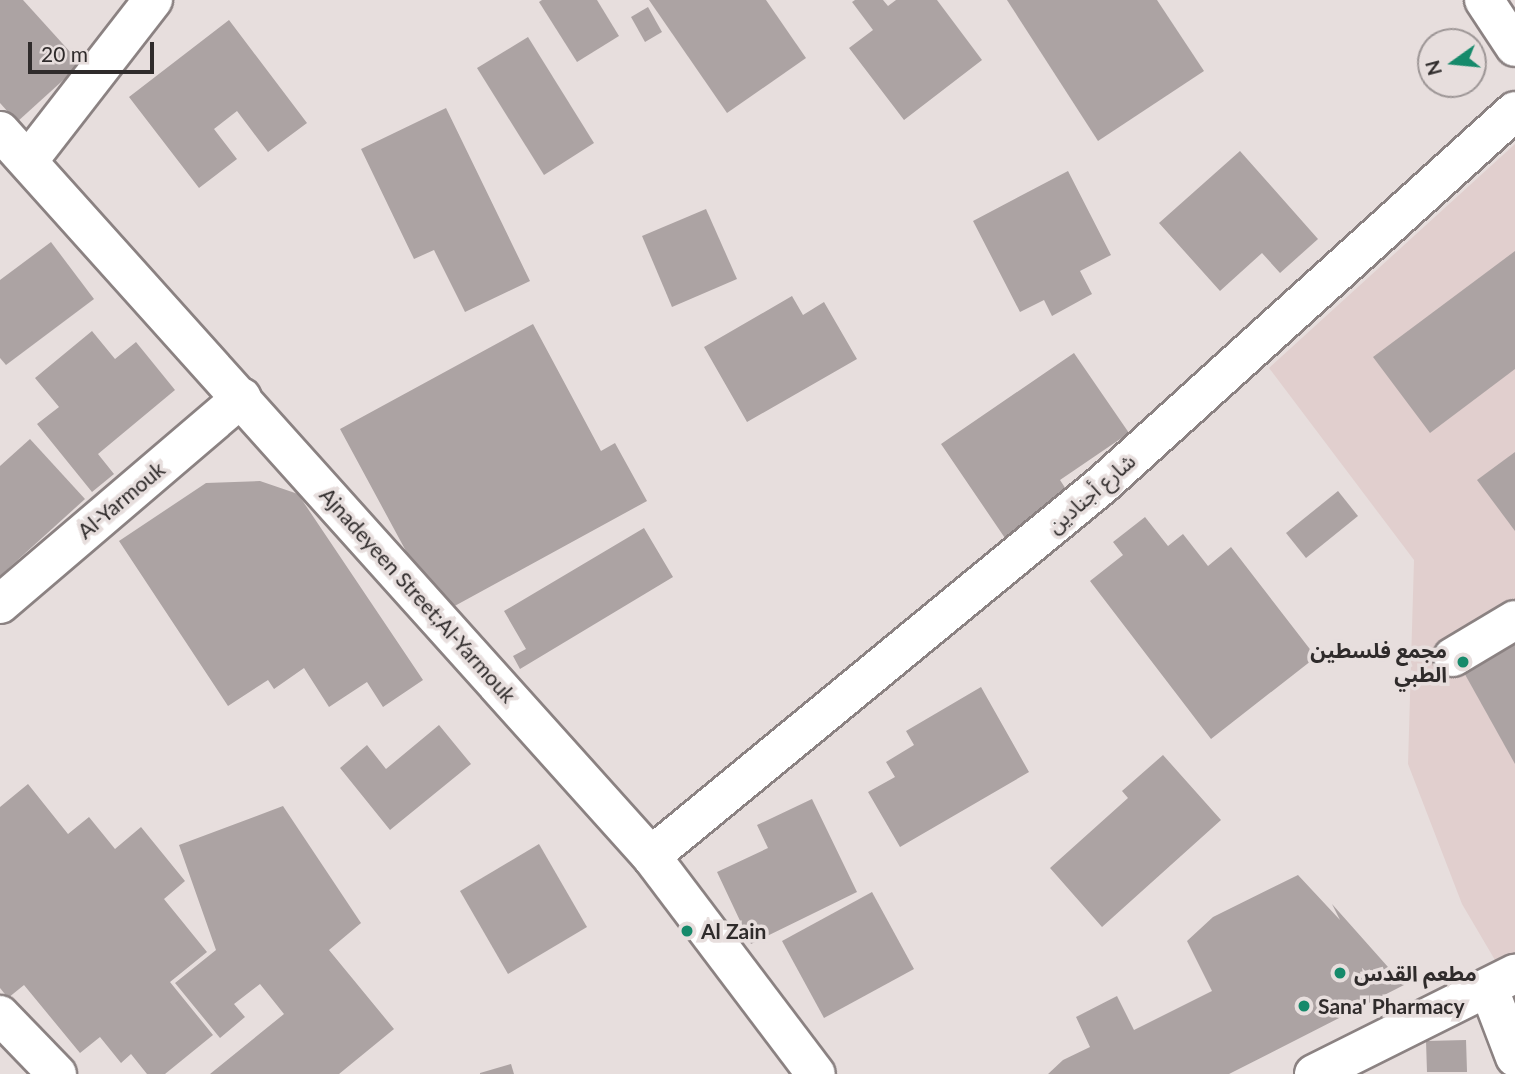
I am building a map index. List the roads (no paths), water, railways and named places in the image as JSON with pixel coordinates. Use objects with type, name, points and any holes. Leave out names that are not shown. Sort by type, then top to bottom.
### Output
[{"type":"street","points":[[28,161],[153,0]]},
{"type":"street","points":[[1484,0],[1515,47]]},
{"type":"street","name":"شارع أجنادين","points":[[651,856],[1102,485],[1515,111]]},
{"type":"street","name":"Ajnadeyeen Street;Al-Yarmouk","points":[[0,131],[242,397],[651,856],[816,1074]]},
{"type":"street","name":"Al-Yarmouk","points":[[0,604],[242,397]]},
{"type":"street","points":[[1453,657],[1515,620]]},
{"type":"street","points":[[1314,1074],[1502,981],[1515,1057]]},
{"type":"street","points":[[0,1015],[57,1074]]},
{"type":"place","name":"مجمع فلسطين الطبي","points":[[1463,662]]},
{"type":"place","name":"Al Zain","points":[[687,931]]},
{"type":"place","name":"مطعم القدس","points":[[1340,973]]},
{"type":"place","name":"Sana' Pharmacy","points":[[1304,1006]]}]
